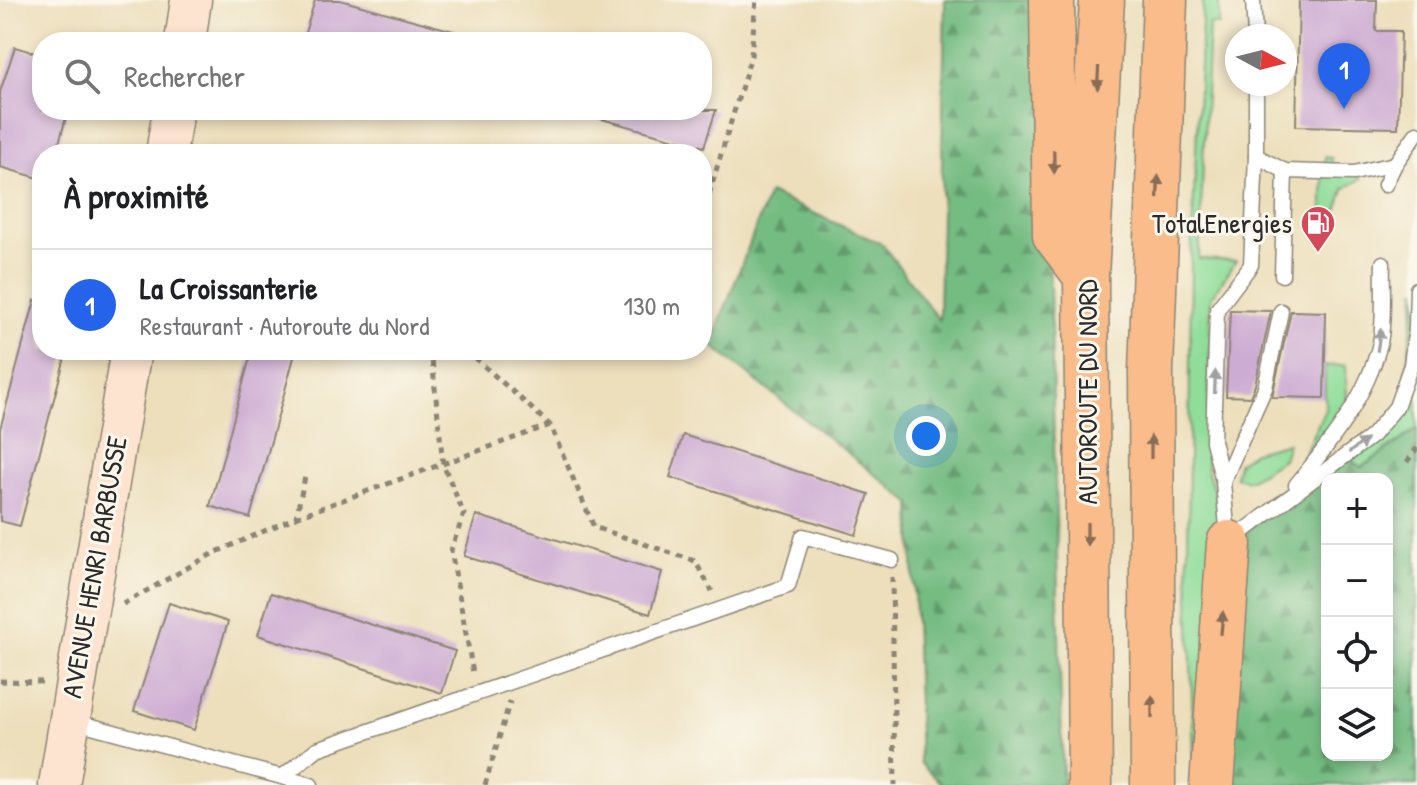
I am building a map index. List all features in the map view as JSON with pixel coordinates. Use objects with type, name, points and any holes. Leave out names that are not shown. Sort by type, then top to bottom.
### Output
[{"type":"highway","points":[[1052,0],[1055,235],[1086,276]]},
{"type":"highway","name":"AUTOROUTE DU NORD","points":[[1090,785],[1086,276],[1102,0]]},
{"type":"highway","points":[[1153,785],[1151,371],[1165,0]]},
{"type":"highway","points":[[1212,785],[1229,543]]},
{"type":"main road","points":[[186,32],[191,0]]},
{"type":"main road","points":[[168,144],[171,120]]},
{"type":"main road","name":"AVENUE HENRI BARBUSSE","points":[[59,785],[129,360]]},
{"type":"lane","points":[[1253,0],[1254,24]]},
{"type":"lane","points":[[1229,543],[1223,482],[1213,441],[1217,310],[1251,265],[1256,96]]},
{"type":"lane","points":[[1385,185],[1395,164],[1417,133]]},
{"type":"lane","points":[[1256,156],[1285,171],[1354,173],[1395,164]]},
{"type":"lane","points":[[1282,275],[1285,171]]},
{"type":"lane","points":[[1284,501],[1334,439],[1370,374],[1380,340],[1383,263]]},
{"type":"lane","points":[[1229,543],[1372,436],[1396,407],[1411,365],[1417,289]]},
{"type":"lane","points":[[1223,482],[1265,388],[1281,311]]},
{"type":"lane","points":[[282,777],[317,749],[788,586],[803,536],[892,560]]},
{"type":"lane","points":[[72,701],[311,785]]},
{"type":"path","points":[[712,184],[751,56],[756,0]]},
{"type":"path","points":[[432,360],[443,464],[464,514],[451,550],[477,694]]},
{"type":"path","points":[[477,360],[550,425],[594,527],[695,561],[723,609]]},
{"type":"path","points":[[87,603],[114,608],[212,554],[296,517],[550,425]]},
{"type":"path","points":[[1407,462],[1417,448]]},
{"type":"path","points":[[296,517],[305,477]]},
{"type":"path","points":[[892,560],[895,785]]},
{"type":"path","points":[[0,681],[72,701]]},
{"type":"path","points":[[485,785],[515,681]]},
{"type":"green space","points":[[945,0],[1037,0],[1044,57],[1063,785],[943,785],[920,763],[911,503],[712,346],[769,193],[882,244],[939,320]]},
{"type":"green space","points":[[1203,0],[1219,0],[1219,25],[1209,24],[1199,259],[1236,261],[1211,298],[1207,469],[1221,513],[1194,768],[1188,558],[1191,259]]},
{"type":"green space","points":[[1325,157],[1332,158],[1332,172],[1361,172],[1361,179],[1344,189],[1335,217],[1322,215]]},
{"type":"green space","points":[[1417,288],[1417,429],[1360,468],[1351,460],[1369,448],[1402,405]]},
{"type":"green space","points":[[1346,365],[1347,403],[1329,444],[1305,452],[1325,409],[1325,366]]},
{"type":"green space","points":[[1417,429],[1417,785],[1230,785],[1247,527],[1265,499],[1321,474],[1321,761],[1393,761],[1393,473],[1322,473],[1351,460],[1361,468]]},
{"type":"green space","points":[[1288,443],[1283,459],[1249,480],[1235,477],[1238,463],[1254,452]]},
{"type":"building","points":[[315,0],[340,0],[457,32],[305,32]]},
{"type":"building","points":[[1299,0],[1377,0],[1376,31],[1401,31],[1398,128],[1296,126]]},
{"type":"building","points":[[15,47],[32,52],[32,120],[65,120],[59,144],[32,144],[32,176],[0,167],[0,92]]},
{"type":"building","points":[[712,110],[716,110],[705,144],[693,144],[605,120],[712,120]]},
{"type":"building","points":[[1230,310],[1271,311],[1250,397],[1226,396]]},
{"type":"building","points":[[32,311],[32,360],[64,360],[20,526],[0,521],[0,429]]},
{"type":"building","points":[[1291,311],[1326,312],[1324,398],[1272,397]]},
{"type":"building","points":[[249,360],[293,360],[250,518],[210,506]]},
{"type":"building","points":[[683,435],[869,494],[856,535],[670,477]]},
{"type":"building","points":[[476,515],[662,572],[650,614],[464,556]]},
{"type":"building","points":[[271,593],[455,651],[442,693],[258,635]]},
{"type":"building","points":[[169,603],[228,622],[194,730],[134,711]]},
{"type":"place","name":"La Croissanterie","points":[[1344,109]]},
{"type":"place","name":"TotalEnergies","points":[[1318,254]]}]
